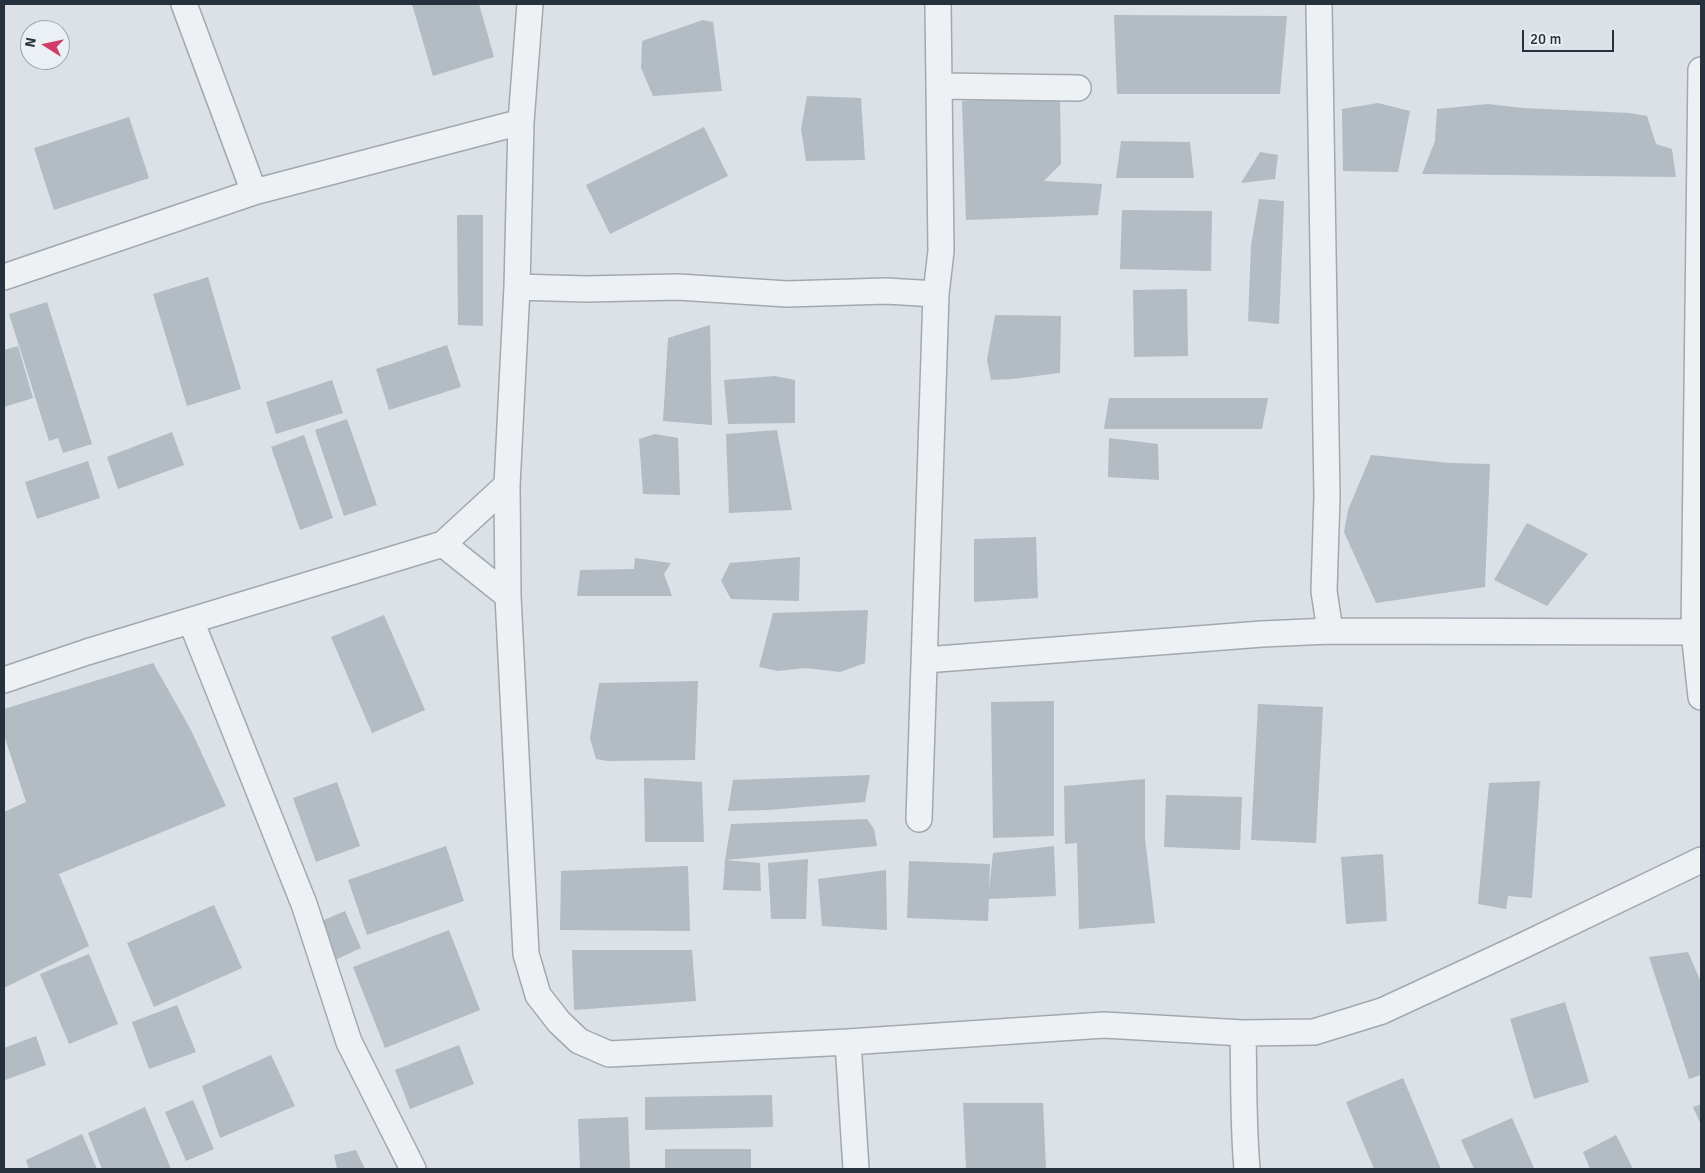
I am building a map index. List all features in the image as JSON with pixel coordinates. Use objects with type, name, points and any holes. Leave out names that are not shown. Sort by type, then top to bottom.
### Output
[{"type":"street","points":[[184,4],[254,192]]},
{"type":"street","points":[[530,4],[520,122],[517,287],[507,485],[508,596],[526,954],[538,995],[558,1022],[579,1041],[609,1054],[848,1042],[1104,1025],[1243,1033],[1314,1032],[1382,1011],[1701,860]]},
{"type":"street","points":[[919,819],[936,294],[942,251],[938,4]]},
{"type":"street","points":[[1320,4],[1327,496],[1324,591],[1330,631]]},
{"type":"street","points":[[1701,70],[1699,408],[1694,632],[1701,697]]},
{"type":"street","points":[[940,86],[1078,88]]},
{"type":"street","points":[[4,277],[254,192],[520,122]]},
{"type":"street","points":[[517,287],[586,290],[678,288],[787,294],[886,291],[936,294]]},
{"type":"street","points":[[4,680],[444,544],[507,485]]},
{"type":"street","points":[[444,544],[508,596]]},
{"type":"street","points":[[191,621],[304,904],[350,1042],[413,1169]]},
{"type":"street","points":[[925,660],[1262,634],[1330,631],[1694,632]]},
{"type":"street","points":[[1243,1033],[1245,1083],[1243,1108],[1247,1169]]},
{"type":"street","points":[[848,1042],[856,1169]]},
{"type":"building","points":[[412,4],[479,4],[494,57],[433,76]]},
{"type":"building","points":[[1114,15],[1287,16],[1280,94],[1117,94]]},
{"type":"building","points":[[703,20],[713,22],[722,91],[653,96],[641,68],[642,41]]},
{"type":"building","points":[[807,96],[861,98],[865,160],[806,161],[801,129]]},
{"type":"building","points":[[1060,97],[1061,164],[1044,181],[1102,184],[1098,215],[966,220],[962,101]]},
{"type":"building","points":[[1378,103],[1410,111],[1398,172],[1343,171],[1342,109]]},
{"type":"building","points":[[1488,104],[1523,108],[1630,113],[1647,116],[1656,144],[1672,149],[1676,177],[1422,174],[1435,141],[1437,109]]},
{"type":"building","points":[[129,117],[149,178],[54,210],[34,148]]},
{"type":"building","points":[[704,127],[728,176],[610,234],[586,185]]},
{"type":"building","points":[[1121,141],[1190,142],[1194,178],[1116,178]]},
{"type":"building","points":[[1260,152],[1278,155],[1275,179],[1241,183]]},
{"type":"building","points":[[1259,199],[1284,201],[1279,324],[1248,321],[1251,245]]},
{"type":"building","points":[[1122,210],[1212,211],[1211,271],[1120,269]]},
{"type":"building","points":[[457,215],[483,215],[483,326],[458,325]]},
{"type":"building","points":[[208,277],[241,389],[187,406],[153,294]]},
{"type":"building","points":[[1187,289],[1188,356],[1134,357],[1133,290]]},
{"type":"building","points":[[47,302],[92,444],[63,453],[58,438],[49,441],[9,314]]},
{"type":"building","points":[[995,315],[1061,316],[1060,373],[991,380],[987,360]]},
{"type":"building","points":[[710,325],[712,425],[663,421],[668,338]]},
{"type":"building","points":[[447,345],[461,387],[389,410],[376,369]]},
{"type":"building","points":[[18,346],[33,398],[4,407],[4,350]]},
{"type":"building","points":[[775,376],[795,380],[795,423],[728,424],[724,380]]},
{"type":"building","points":[[332,380],[343,413],[276,434],[266,402]]},
{"type":"building","points":[[1109,398],[1268,398],[1262,429],[1104,429]]},
{"type":"building","points":[[347,419],[377,505],[344,516],[315,430]]},
{"type":"building","points":[[777,430],[792,510],[729,513],[726,434]]},
{"type":"building","points":[[172,432],[184,465],[118,489],[107,457]]},
{"type":"building","points":[[655,434],[678,438],[680,495],[643,494],[639,439]]},
{"type":"building","points":[[304,435],[333,518],[300,530],[271,447]]},
{"type":"building","points":[[1109,438],[1158,444],[1159,480],[1108,477]]},
{"type":"building","points":[[1371,455],[1450,463],[1490,464],[1485,587],[1376,603],[1344,532],[1348,510]]},
{"type":"building","points":[[88,461],[100,498],[37,519],[25,482]]},
{"type":"building","points":[[1527,523],[1588,554],[1547,606],[1494,580]]},
{"type":"building","points":[[1036,537],[1038,598],[974,602],[974,539]]},
{"type":"building","points":[[800,557],[799,601],[731,599],[721,581],[730,563]]},
{"type":"building","points":[[635,558],[671,563],[664,574],[672,596],[577,596],[580,570],[634,569]]},
{"type":"building","points":[[868,610],[865,663],[840,672],[805,668],[778,671],[759,667],[773,613]]},
{"type":"building","points":[[384,615],[425,710],[372,733],[331,637]]},
{"type":"building","points":[[153,663],[191,730],[226,806],[59,874],[89,946],[4,988],[4,812],[26,802],[4,735],[4,709]]},
{"type":"building","points":[[698,681],[695,760],[608,761],[596,759],[590,738],[599,683]]},
{"type":"building","points":[[1054,701],[1054,836],[993,838],[991,702]]},
{"type":"building","points":[[1258,704],[1323,707],[1316,843],[1251,840]]},
{"type":"building","points":[[870,775],[865,802],[768,810],[728,811],[733,780]]},
{"type":"building","points":[[644,778],[702,782],[704,842],[645,842]]},
{"type":"building","points":[[1145,779],[1145,838],[1155,923],[1079,929],[1077,843],[1065,844],[1064,786]]},
{"type":"building","points":[[1540,781],[1532,898],[1508,896],[1506,909],[1478,904],[1489,783]]},
{"type":"building","points":[[337,782],[360,846],[316,862],[293,798]]},
{"type":"building","points":[[1166,795],[1242,797],[1240,850],[1164,847]]},
{"type":"building","points":[[867,819],[874,829],[877,846],[725,860],[731,824]]},
{"type":"building","points":[[446,846],[464,901],[367,935],[348,880]]},
{"type":"building","points":[[1054,846],[1056,896],[989,899],[988,921],[907,918],[909,861],[990,864],[989,891],[993,853]]},
{"type":"building","points":[[1383,854],[1387,921],[1346,924],[1341,857]]},
{"type":"building","points":[[808,859],[806,919],[771,919],[768,863]]},
{"type":"building","points":[[725,860],[760,863],[761,891],[723,890]]},
{"type":"building","points":[[688,866],[690,931],[560,930],[561,871]]},
{"type":"building","points":[[886,870],[887,930],[822,926],[818,879]]},
{"type":"building","points":[[214,905],[242,968],[154,1007],[127,943]]},
{"type":"building","points":[[345,911],[361,948],[333,961],[317,923]]},
{"type":"building","points":[[449,930],[480,1010],[385,1048],[353,967]]},
{"type":"building","points":[[572,950],[692,950],[696,1001],[574,1010]]},
{"type":"building","points":[[1688,952],[1701,982],[1701,1075],[1689,1079],[1649,957]]},
{"type":"building","points":[[89,954],[118,1024],[69,1044],[40,974]]},
{"type":"building","points":[[1565,1002],[1589,1082],[1534,1099],[1510,1019]]},
{"type":"building","points":[[177,1005],[196,1052],[149,1069],[132,1022]]},
{"type":"building","points":[[36,1036],[46,1065],[5,1080],[4,1048]]},
{"type":"building","points":[[459,1045],[474,1084],[410,1109],[395,1070]]},
{"type":"building","points":[[271,1055],[295,1106],[220,1138],[202,1086]]},
{"type":"building","points":[[1403,1078],[1441,1169],[1374,1169],[1346,1102]]},
{"type":"building","points":[[772,1095],[773,1127],[645,1130],[645,1097]]},
{"type":"building","points":[[193,1100],[214,1149],[186,1161],[165,1112]]},
{"type":"building","points":[[963,1103],[1043,1103],[1046,1169],[966,1169]]},
{"type":"building","points":[[1701,1104],[1701,1125],[1693,1107]]},
{"type":"building","points":[[145,1107],[171,1169],[102,1169],[88,1133]]},
{"type":"building","points":[[628,1117],[630,1169],[580,1169],[578,1119]]},
{"type":"building","points":[[1512,1118],[1534,1168],[1474,1169],[1461,1140]]},
{"type":"building","points":[[82,1134],[97,1169],[29,1169],[26,1160]]},
{"type":"building","points":[[1616,1135],[1633,1169],[1590,1169],[1583,1152]]},
{"type":"building","points":[[665,1149],[751,1149],[751,1169],[665,1169]]},
{"type":"building","points":[[356,1150],[365,1169],[337,1169],[334,1155]]}]
